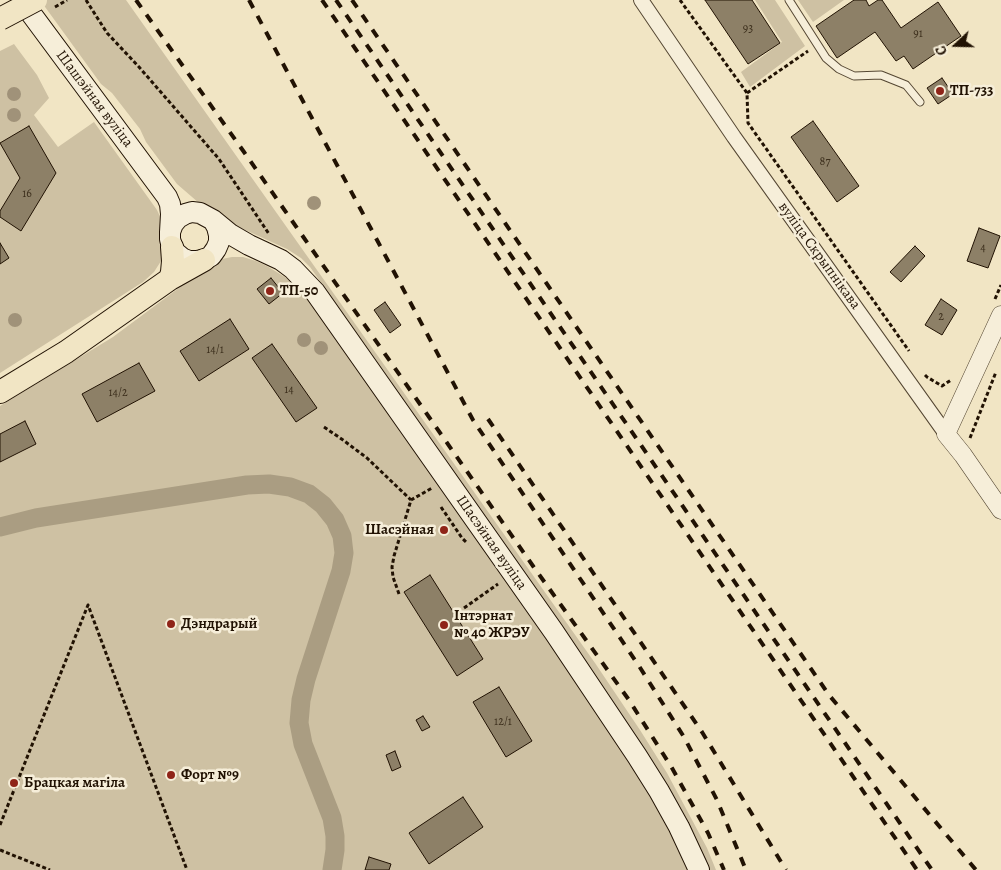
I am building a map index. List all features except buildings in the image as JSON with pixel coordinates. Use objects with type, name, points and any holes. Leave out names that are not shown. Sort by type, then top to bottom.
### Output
[{"type":"main road","name":"Шашэйная вуліца","points":[[20,0],[167,197],[171,214],[171,239]]},
{"type":"main road","points":[[0,19],[36,0]]},
{"type":"main road","name":"Шашэйная вуліца","points":[[167,197],[179,205],[206,217]]},
{"type":"main road","points":[[170,280],[173,261],[171,239],[173,224],[178,218],[192,212],[206,217],[217,227],[219,235],[216,250],[208,258],[197,262],[182,258],[176,253],[171,239]]},
{"type":"main road","name":"Шасэйная вуліца","points":[[206,217],[249,245],[281,260],[305,280],[324,304],[554,632],[637,756],[679,827],[699,870]]},
{"type":"main road","points":[[0,392],[66,352],[170,280],[222,249],[233,245],[249,245]]},
{"type":"street","name":"вуліца Скрыпнікава","points":[[641,0],[734,137],[1001,510]]},
{"type":"street","points":[[946,434],[997,309]]},
{"type":"lane","points":[[789,0],[826,58],[839,69],[854,76],[881,75],[906,85],[920,102]]},
{"type":"path","points":[[86,0],[106,33],[139,67],[219,159],[273,240]]},
{"type":"path","points":[[680,0],[747,93],[748,123],[910,353]]},
{"type":"path","points":[[747,93],[817,45]]},
{"type":"path","points":[[997,309],[1001,286]]},
{"type":"path","points":[[921,369],[927,377],[942,386],[957,376]]},
{"type":"path","points":[[963,456],[997,369]]},
{"type":"path","points":[[324,427],[361,454],[411,500]]},
{"type":"path","points":[[430,482],[436,496]]},
{"type":"path","points":[[400,594],[393,577],[392,567],[411,500],[432,488]]},
{"type":"path","points":[[440,504],[443,512],[468,544]]},
{"type":"path","points":[[464,608],[500,582]]},
{"type":"path","points":[[0,825],[88,605],[187,870]]},
{"type":"path","points":[[0,850],[50,870]]},
{"type":"shaded area","points":[[40,0],[126,0],[595,663],[667,773],[707,848],[716,870],[709,870],[692,831],[660,773],[613,702],[310,267],[301,258],[287,249],[230,223],[199,203],[177,184],[146,142],[140,129],[112,93],[101,84]]},
{"type":"shaded area","points":[[755,0],[775,0],[805,46],[750,87],[741,72],[782,42]]},
{"type":"shaded area","points":[[798,0],[844,0],[813,22]]},
{"type":"shaded area","points":[[14,44],[37,75],[49,98],[34,115],[58,147],[94,122],[157,210],[162,221],[164,248],[161,261],[154,272],[143,282],[0,373],[0,51]]},
{"type":"shaded area","points":[[232,257],[243,257],[267,266],[298,287],[308,299],[553,647],[657,805],[677,842],[689,870],[0,870],[0,406],[113,337],[211,264]]},
{"type":"waterway","points":[[0,527],[36,518],[247,485],[269,484],[290,487],[309,494],[323,505],[335,520],[342,536],[344,553],[341,571],[306,679],[301,700],[299,723],[303,744],[332,818],[335,836],[332,870]]},
{"type":"railway","points":[[136,0],[629,700],[672,768],[708,833],[724,870]]},
{"type":"railway","points":[[249,0],[473,420],[639,666],[684,737],[717,800],[746,870]]},
{"type":"railway","points":[[322,0],[917,870]]},
{"type":"railway","points":[[336,0],[932,870]]},
{"type":"railway","points":[[352,0],[829,695],[976,870]]},
{"type":"railway","points":[[488,419],[702,732],[786,870]]},
{"type":"place","name":"ТП-733","points":[[940,91]]},
{"type":"place","name":"ТП-50","points":[[270,291]]},
{"type":"place","name":"Шасэйная","points":[[444,530]]},
{"type":"place","name":"Дэндрарый","points":[[171,624]]},
{"type":"place","name":"Інтэрнат № 40 ЖРЭУ","points":[[444,625]]},
{"type":"place","name":"Форт №9","points":[[171,775]]},
{"type":"place","name":"Брацкая магіла","points":[[14,783]]}]
